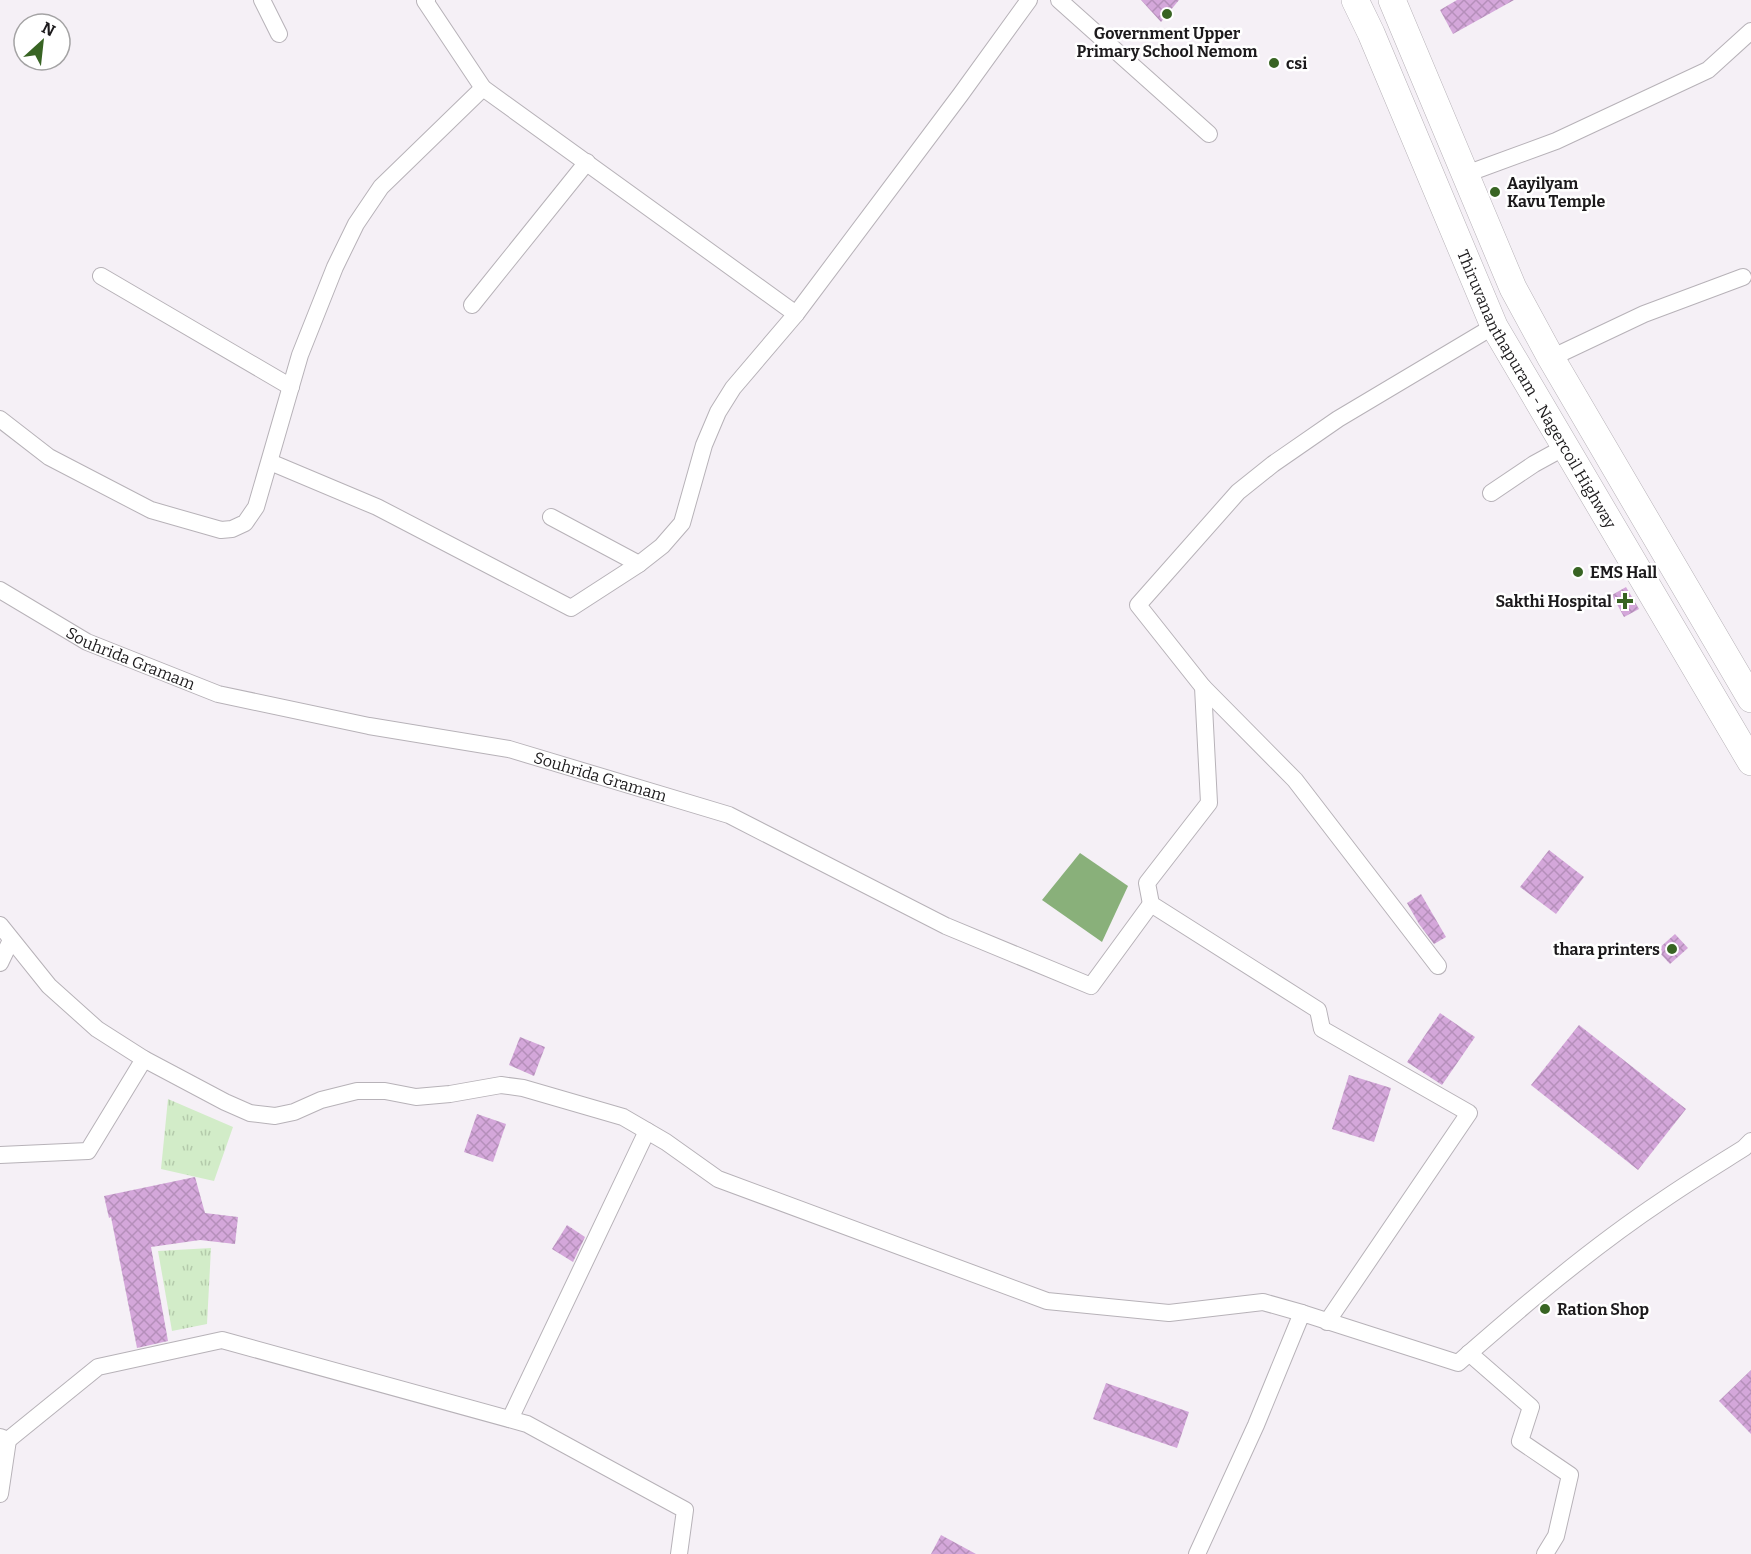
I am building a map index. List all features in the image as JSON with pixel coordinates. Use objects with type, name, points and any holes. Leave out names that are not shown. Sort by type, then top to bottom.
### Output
[{"type":"main road","name":"Thiruvananthapuram - Nagercoil Highway","points":[[1355,0],[1494,326],[1751,762]]},
{"type":"main road","name":"Thiruvananthapuram - Nagercoil Highway","points":[[1392,0],[1513,288],[1551,358],[1751,699]]},
{"type":"street","points":[[262,0],[279,34]]},
{"type":"street","points":[[427,0],[425,1],[483,88],[796,314]]},
{"type":"street","points":[[270,462],[377,507],[571,608],[639,564],[662,546],[682,523],[704,445],[718,412],[733,388],[796,314],[1029,0]]},
{"type":"street","points":[[1059,0],[1209,134]]},
{"type":"street","points":[[1466,174],[1556,141],[1708,70],[1751,31]]},
{"type":"street","points":[[0,419],[49,457],[151,510],[221,530],[232,529],[245,523],[256,507],[300,355],[356,224],[381,187],[483,88]]},
{"type":"street","points":[[471,305],[586,162]]},
{"type":"street","points":[[101,276],[291,387]]},
{"type":"street","points":[[1551,358],[1644,314],[1743,277]]},
{"type":"street","points":[[1438,966],[1295,780],[1203,687],[1138,604],[1238,492],[1273,464],[1338,419],[1494,326]]},
{"type":"street","points":[[1491,493],[1534,464],[1565,447]]},
{"type":"street","points":[[550,517],[639,564]]},
{"type":"street","name":"Souhrida Gramam","points":[[0,590],[87,642],[218,694],[369,726],[509,749],[729,815],[946,926],[1091,986],[1151,904]]},
{"type":"street","points":[[1203,687],[1209,803],[1147,883],[1151,904],[1318,1010],[1322,1029],[1469,1113],[1327,1322]]},
{"type":"street","points":[[0,925],[49,986],[96,1029],[144,1059],[250,1113],[275,1116],[294,1112],[321,1100],[357,1091],[385,1091],[416,1097],[501,1085],[523,1088],[623,1117],[718,1179],[1047,1301],[1169,1313],[1263,1302],[1302,1312],[1458,1363],[1507,1320],[1634,1221],[1662,1200],[1744,1148],[1751,1141]]},
{"type":"street","points":[[0,963],[11,940]]},
{"type":"street","points":[[0,1155],[88,1151],[144,1059]]},
{"type":"street","points":[[510,1419],[647,1131]]},
{"type":"street","points":[[1197,1554],[1256,1425],[1302,1312]]},
{"type":"street","points":[[0,1494],[4,1438],[98,1367],[222,1340],[527,1424],[686,1510],[679,1554]]},
{"type":"street","points":[[1469,1353],[1531,1407],[1520,1441],[1570,1475],[1556,1536],[1545,1554]]},
{"type":"green space","points":[[168,1099],[233,1127],[214,1181],[161,1169]]},
{"type":"green space","points":[[211,1248],[207,1324],[172,1331],[158,1251]]},
{"type":"shaded area","points":[[1080,853],[1128,886],[1102,942],[1042,900]]},
{"type":"building","points":[[1141,0],[1179,0],[1161,22]]},
{"type":"building","points":[[1457,0],[1514,0],[1453,34],[1440,10]]},
{"type":"building","points":[[1626,587],[1639,609],[1624,617],[1612,595]]},
{"type":"building","points":[[1549,850],[1584,877],[1556,914],[1520,887]]},
{"type":"building","points":[[1421,894],[1446,937],[1434,944],[1407,903]]},
{"type":"building","name":"thara printers","points":[[1675,934],[1688,948],[1670,964],[1657,950]]},
{"type":"building","points":[[1440,1013],[1475,1037],[1442,1085],[1407,1062]]},
{"type":"building","points":[[1579,1025],[1686,1109],[1638,1170],[1531,1085]]},
{"type":"building","points":[[520,1037],[545,1047],[534,1076],[509,1065]]},
{"type":"building","points":[[1349,1075],[1391,1088],[1374,1142],[1332,1129]]},
{"type":"building","points":[[477,1114],[506,1124],[493,1162],[464,1152]]},
{"type":"building","points":[[195,1177],[205,1213],[238,1217],[235,1244],[200,1240],[151,1247],[168,1341],[137,1348],[111,1217],[109,1218],[104,1196]]},
{"type":"building","points":[[567,1225],[585,1237],[573,1262],[552,1249]]},
{"type":"building","points":[[1751,1370],[1751,1434],[1719,1401]]},
{"type":"building","points":[[1106,1383],[1189,1412],[1177,1448],[1093,1419]]},
{"type":"building","points":[[941,1535],[976,1554],[931,1554]]},
{"type":"place","name":"Government Upper Primary School Nemom","points":[[1167,14]]},
{"type":"place","name":"csi","points":[[1274,63]]},
{"type":"place","name":"Aayilyam Kavu Temple","points":[[1495,192]]},
{"type":"place","name":"EMS Hall","points":[[1578,572]]},
{"type":"place","name":"Sakthi Hospital","points":[[1625,601]]},
{"type":"place","name":"thara printers","points":[[1672,949]]},
{"type":"place","name":"Ration Shop","points":[[1545,1309]]}]
